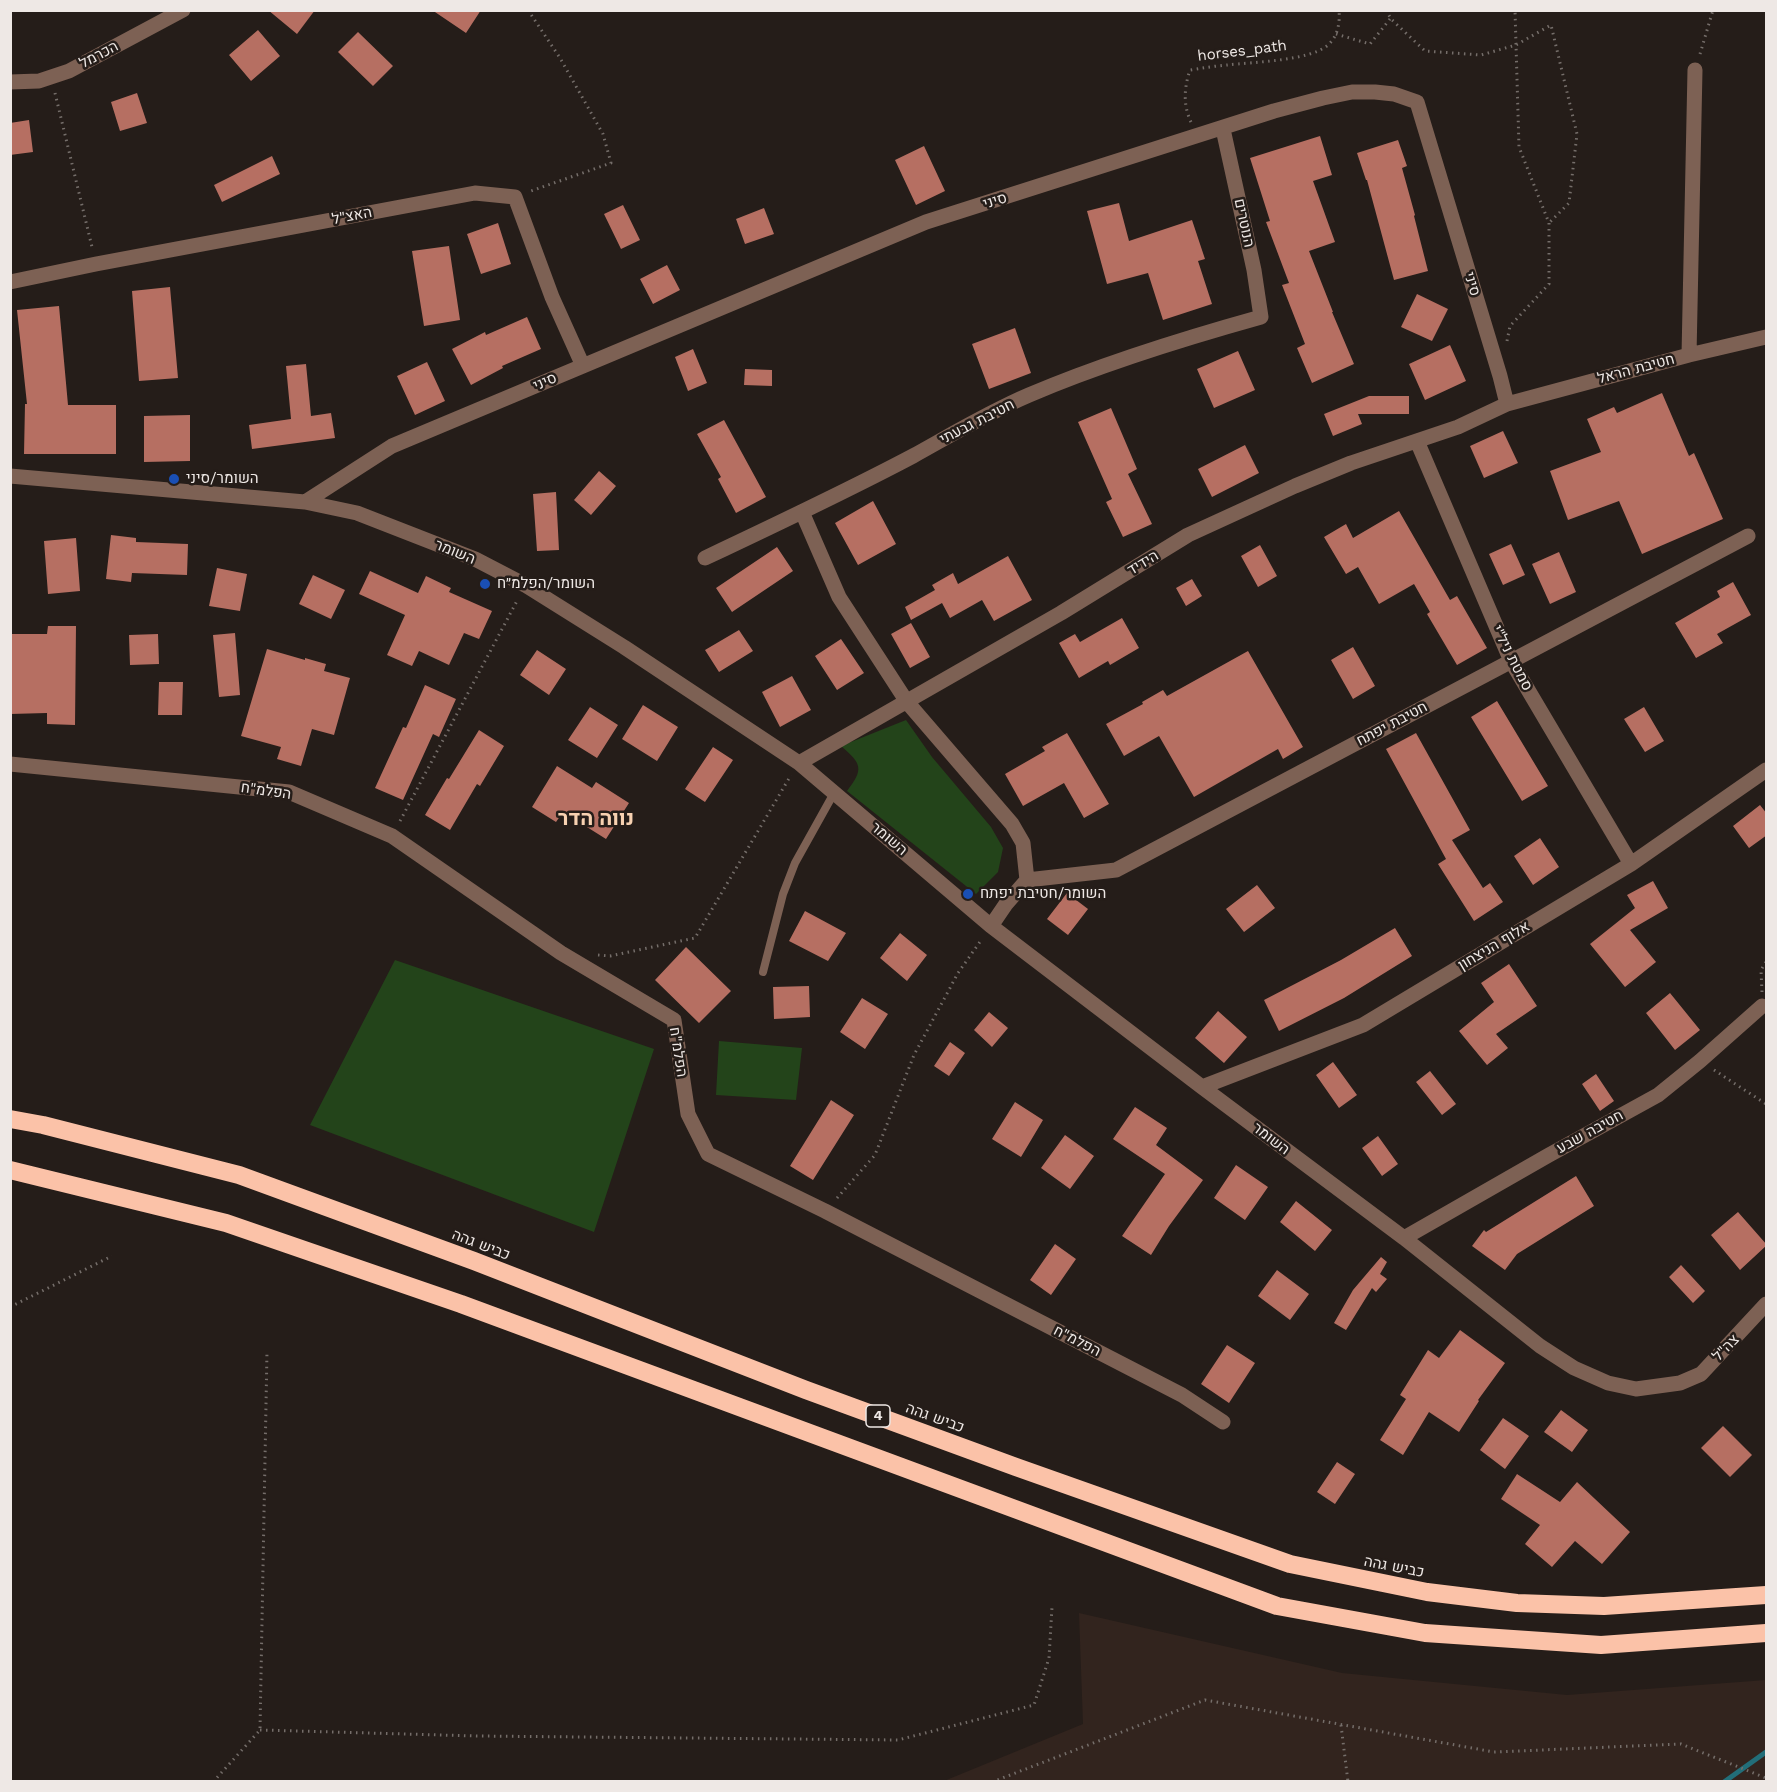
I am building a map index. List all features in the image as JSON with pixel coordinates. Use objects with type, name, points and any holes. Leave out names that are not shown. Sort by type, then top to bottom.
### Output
[{"type":"highway","name":"כביש גהה","points":[[10,1119],[43,1125],[239,1176],[474,1261],[806,1390],[1290,1564],[1427,1592],[1517,1603],[1604,1606],[1767,1595]]},
{"type":"highway","points":[[10,1170],[226,1223],[461,1304],[1277,1606],[1425,1633],[1601,1645],[1767,1633]]},
{"type":"street","name":"הכרמל","points":[[10,82],[39,81],[69,70],[183,10]]},
{"type":"street","points":[[1689,355],[1695,70]]},
{"type":"street","name":"סיני","points":[[305,502],[392,446],[926,222],[1274,111],[1352,92],[1394,94],[1417,102],[1507,404]]},
{"type":"street","name":"הנוטרים","points":[[1223,129],[1254,270],[1261,317]]},
{"type":"street","name":"האצ\"ל","points":[[10,282],[475,193],[515,197]]},
{"type":"street","points":[[515,197],[552,297],[583,366]]},
{"type":"street","name":"חטיבת גבעתי","points":[[705,558],[802,512],[905,460],[966,425],[1029,395],[1122,358],[1261,317]]},
{"type":"street","name":"חטיבת הראל","points":[[1507,404],[1689,355],[1767,337]]},
{"type":"street","name":"הידיד","points":[[799,763],[1061,613],[1188,536],[1295,486],[1351,463],[1458,427],[1507,404]]},
{"type":"street","name":"סמטת ניל\"י","points":[[1417,441],[1511,661],[1631,864]]},
{"type":"street","name":"השומר","points":[[10,476],[305,502],[357,513],[475,559],[525,585],[624,647],[799,763],[992,926],[1404,1238],[1540,1346],[1574,1368],[1608,1383],[1636,1389],[1680,1383]]},
{"type":"street","points":[[802,512],[839,597],[907,702],[1012,824],[1023,843],[1027,880],[1006,904],[992,926]]},
{"type":"street","name":"חטיבת יפתח","points":[[1027,880],[1116,870],[1748,536]]},
{"type":"street","name":"הפלמ\"ח","points":[[10,764],[289,792],[392,836],[561,953],[674,1020],[688,1114],[708,1154],[825,1211],[1182,1395],[1223,1422]]},
{"type":"street","name":"אלוף הניצחון","points":[[1202,1087],[1363,1025],[1631,864],[1767,770]]},
{"type":"street","name":"חטיבה שבע","points":[[1404,1238],[1658,1095],[1762,1006]]},
{"type":"street","name":"צה\"ל","points":[[1680,1383],[1701,1374],[1767,1304]]},
{"type":"lane","points":[[763,972],[783,894],[795,863],[834,793]]},
{"type":"path","points":[[515,197],[611,162],[603,134],[560,58],[528,10]]},
{"type":"path","points":[[1338,10],[1340,20],[1336,33],[1370,44],[1391,19]]},
{"type":"path","points":[[1386,10],[1391,19],[1425,51],[1481,56],[1515,45],[1551,25],[1577,134],[1569,203],[1549,223]]},
{"type":"path","points":[[1506,346],[1510,327],[1549,284],[1549,223],[1518,147],[1515,10]]},
{"type":"path","points":[[1695,70],[1713,10]]},
{"type":"path","name":"horses_path","points":[[1200,136],[1185,110],[1185,94],[1190,70],[1286,59],[1307,54],[1327,45],[1336,33]]},
{"type":"path","points":[[51,77],[96,264]]},
{"type":"path","points":[[392,836],[525,585]]},
{"type":"path","points":[[590,954],[610,956],[695,938],[799,763]]},
{"type":"path","points":[[825,1211],[875,1155],[915,1055],[958,973],[992,926]]},
{"type":"path","points":[[1762,1006],[1761,970],[1767,962]]},
{"type":"path","points":[[1700,1061],[1767,1104]]},
{"type":"path","points":[[10,1307],[112,1257]]},
{"type":"path","points":[[213,1782],[260,1730],[267,1351]]},
{"type":"path","points":[[260,1730],[477,1736],[898,1740],[1034,1705],[1049,1658],[1052,1607]]},
{"type":"path","points":[[992,1782],[1205,1700],[1494,1752],[1681,1744],[1767,1778]]},
{"type":"path","points":[[1341,1725],[1348,1782]]},
{"type":"shaded area","points":[[1079,1613],[1342,1673],[1567,1695],[1766,1680],[1766,1781],[944,1781],[1083,1724]]},
{"type":"green space","points":[[906,720],[932,757],[991,827],[1003,848],[998,872],[976,894],[847,791],[856,777],[858,767],[857,762],[841,746]]},
{"type":"green space","points":[[395,960],[654,1049],[594,1232],[310,1125]]},
{"type":"green space","points":[[719,1041],[802,1048],[796,1100],[716,1095]]},
{"type":"building","points":[[268,10],[315,10],[297,34]]},
{"type":"building","points":[[432,10],[481,10],[466,33]]},
{"type":"building","points":[[258,30],[280,56],[251,81],[229,55]]},
{"type":"building","points":[[358,32],[393,66],[373,86],[338,52]]},
{"type":"building","points":[[137,93],[147,123],[120,131],[111,102]]},
{"type":"building","points":[[29,120],[33,152],[10,155],[10,123]]},
{"type":"building","points":[[1320,136],[1332,175],[1313,181],[1335,242],[1309,251],[1354,364],[1312,383],[1297,348],[1305,344],[1282,285],[1289,283],[1266,222],[1270,221],[1250,158]]},
{"type":"building","points":[[1398,140],[1407,166],[1402,168],[1428,271],[1394,280],[1367,180],[1357,153]]},
{"type":"building","points":[[924,146],[945,191],[916,205],[895,160]]},
{"type":"building","points":[[272,156],[280,174],[222,202],[214,185]]},
{"type":"building","points":[[1119,203],[1129,241],[1192,220],[1205,259],[1198,261],[1212,304],[1163,320],[1148,273],[1107,284],[1087,211]]},
{"type":"building","points":[[623,205],[640,240],[621,249],[604,214]]},
{"type":"building","points":[[764,208],[774,234],[745,244],[736,219]]},
{"type":"building","points":[[498,223],[511,264],[481,274],[467,234]]},
{"type":"building","points":[[449,246],[460,320],[424,326],[412,251]]},
{"type":"building","points":[[667,265],[680,290],[653,304],[640,279]]},
{"type":"building","points":[[170,287],[178,378],[139,381],[132,291]]},
{"type":"building","points":[[1417,294],[1448,309],[1432,341],[1401,327]]},
{"type":"building","points":[[59,306],[68,405],[116,405],[116,454],[24,454],[25,404],[27,404],[17,310]]},
{"type":"building","points":[[527,317],[541,349],[502,366],[503,368],[471,385],[452,349],[485,332],[486,335]]},
{"type":"building","points":[[1015,328],[1031,373],[989,389],[972,344]]},
{"type":"building","points":[[1450,345],[1466,381],[1425,400],[1409,364]]},
{"type":"building","points":[[693,349],[707,383],[688,391],[675,357]]},
{"type":"building","points":[[1238,351],[1255,390],[1214,408],[1197,369]]},
{"type":"building","points":[[427,362],[445,401],[415,415],[397,376]]},
{"type":"building","points":[[306,364],[311,416],[331,413],[335,438],[252,449],[249,425],[291,419],[286,366]]},
{"type":"building","points":[[745,369],[772,370],[772,386],[744,385]]},
{"type":"building","points":[[1662,393],[1689,456],[1694,453],[1723,519],[1642,554],[1619,501],[1568,520],[1550,471],[1601,452],[1587,419],[1614,407],[1617,413]]},
{"type":"building","points":[[1369,396],[1409,396],[1409,414],[1358,414],[1362,424],[1333,436],[1324,414]]},
{"type":"building","points":[[1111,408],[1137,469],[1128,474],[1152,524],[1123,537],[1106,502],[1112,499],[1078,422]]},
{"type":"building","points":[[190,415],[190,461],[144,462],[144,416]]},
{"type":"building","points":[[724,420],[766,497],[736,513],[718,479],[721,477],[697,434]]},
{"type":"building","points":[[1503,431],[1518,463],[1484,478],[1470,446]]},
{"type":"building","points":[[1245,445],[1259,473],[1212,497],[1198,469]]},
{"type":"building","points":[[599,471],[616,486],[591,515],[574,500]]},
{"type":"building","points":[[556,492],[559,550],[537,551],[533,494]]},
{"type":"building","points":[[873,501],[896,544],[858,565],[835,523]]},
{"type":"building","points":[[1399,511],[1450,600],[1457,596],[1487,648],[1457,665],[1427,614],[1430,612],[1414,584],[1379,604],[1358,567],[1346,574],[1324,537],[1346,524],[1353,538]]},
{"type":"building","points":[[111,535],[136,538],[136,542],[188,544],[187,575],[132,573],[131,582],[106,579]]},
{"type":"building","points":[[76,538],[80,591],[48,594],[44,541]]},
{"type":"building","points":[[1511,544],[1525,575],[1503,585],[1489,554]]},
{"type":"building","points":[[1260,545],[1277,576],[1258,587],[1241,556]]},
{"type":"building","points":[[777,547],[793,571],[732,612],[716,588]]},
{"type":"building","points":[[1559,552],[1576,592],[1550,604],[1532,564]]},
{"type":"building","points":[[1008,556],[1032,600],[994,621],[982,600],[950,618],[942,603],[911,620],[905,607],[935,590],[932,585],[953,573],[958,584]]},
{"type":"building","points":[[217,568],[247,574],[240,611],[209,606]]},
{"type":"building","points":[[370,571],[418,593],[426,576],[451,588],[449,592],[492,611],[479,639],[464,633],[449,665],[419,651],[412,666],[387,655],[405,615],[359,594]]},
{"type":"building","points":[[313,575],[345,590],[331,619],[299,604]]},
{"type":"building","points":[[1192,579],[1202,596],[1186,606],[1176,588]]},
{"type":"building","points":[[1733,582],[1751,615],[1717,634],[1723,643],[1696,658],[1675,623],[1720,597],[1717,591]]},
{"type":"building","points":[[1122,618],[1139,648],[1110,665],[1108,661],[1079,678],[1059,643],[1075,634],[1080,642]]},
{"type":"building","points":[[911,623],[930,657],[910,668],[891,634]]},
{"type":"building","points":[[48,626],[76,626],[75,725],[47,724],[47,713],[10,714],[10,634],[47,634]]},
{"type":"building","points":[[739,630],[753,651],[719,672],[705,650]]},
{"type":"building","points":[[235,633],[240,695],[219,697],[213,635]]},
{"type":"building","points":[[158,634],[159,664],[130,665],[129,635]]},
{"type":"building","points":[[841,639],[864,673],[837,690],[815,656]]},
{"type":"building","points":[[1353,647],[1375,686],[1353,699],[1331,660]]},
{"type":"building","points":[[267,649],[326,664],[324,671],[350,678],[334,735],[312,729],[301,766],[277,759],[281,747],[241,736]]},
{"type":"building","points":[[537,650],[566,669],[549,695],[520,675]]},
{"type":"building","points":[[1248,651],[1303,747],[1283,759],[1278,749],[1194,797],[1159,736],[1124,756],[1106,724],[1163,690],[1167,696]]},
{"type":"building","points":[[792,676],[811,710],[780,727],[762,692]]},
{"type":"building","points":[[159,682],[183,682],[182,715],[158,715]]},
{"type":"building","points":[[425,685],[456,699],[439,737],[433,734],[403,800],[375,788]]},
{"type":"building","points":[[1497,701],[1548,786],[1522,801],[1471,717]]},
{"type":"building","points":[[643,705],[678,727],[657,761],[622,739]]},
{"type":"building","points":[[590,707],[618,725],[597,758],[568,740]]},
{"type":"building","points":[[1644,707],[1664,741],[1645,752],[1624,719]]},
{"type":"building","points":[[479,730],[504,746],[480,786],[477,784],[450,830],[425,815]]},
{"type":"building","points":[[1067,733],[1109,804],[1084,818],[1064,783],[1023,806],[1005,774],[1045,751],[1042,747]]},
{"type":"building","points":[[1416,733],[1470,830],[1452,840],[1483,888],[1490,883],[1503,902],[1474,921],[1438,864],[1446,859],[1386,749]]},
{"type":"building","points":[[713,747],[733,760],[705,802],[685,789]]},
{"type":"building","points":[[557,766],[592,788],[596,782],[629,803],[606,839],[563,812],[556,822],[532,807]]},
{"type":"building","points":[[1760,805],[1767,814],[1767,835],[1749,848],[1733,826]]},
{"type":"building","points":[[1540,838],[1559,867],[1533,885],[1514,856]]},
{"type":"building","points":[[1653,881],[1668,908],[1630,930],[1656,962],[1625,987],[1590,944],[1635,908],[1627,895]]},
{"type":"building","points":[[1257,885],[1275,908],[1244,932],[1226,909]]},
{"type":"building","points":[[1067,893],[1088,909],[1068,935],[1047,919]]},
{"type":"building","points":[[805,911],[846,933],[828,961],[789,941]]},
{"type":"building","points":[[1395,928],[1412,956],[1344,998],[1279,1031],[1264,1000],[1341,960]]},
{"type":"building","points":[[900,933],[927,955],[907,981],[880,958]]},
{"type":"building","points":[[686,947],[731,991],[699,1023],[655,980]]},
{"type":"building","points":[[1509,964],[1537,1006],[1496,1034],[1508,1048],[1487,1065],[1459,1031],[1494,1002],[1481,983]]},
{"type":"building","points":[[809,986],[810,1017],[774,1019],[773,987]]},
{"type":"building","points":[[1670,993],[1700,1030],[1675,1050],[1646,1013]]},
{"type":"building","points":[[862,998],[888,1014],[865,1049],[840,1032]]},
{"type":"building","points":[[1218,1011],[1247,1037],[1224,1063],[1195,1038]]},
{"type":"building","points":[[989,1012],[1008,1028],[992,1047],[974,1030]]},
{"type":"building","points":[[950,1042],[965,1053],[949,1076],[934,1066]]},
{"type":"building","points":[[1333,1062],[1357,1095],[1339,1108],[1316,1075]]},
{"type":"building","points":[[1430,1071],[1456,1104],[1442,1115],[1416,1082]]},
{"type":"building","points":[[1596,1074],[1614,1101],[1600,1111],[1582,1084]]},
{"type":"building","points":[[831,1100],[854,1115],[813,1180],[790,1166]]},
{"type":"building","points":[[1015,1102],[1043,1120],[1021,1157],[992,1139]]},
{"type":"building","points":[[1135,1107],[1167,1128],[1156,1145],[1203,1180],[1151,1255],[1122,1236],[1165,1174],[1113,1139]]},
{"type":"building","points":[[1065,1135],[1094,1156],[1070,1189],[1041,1168]]},
{"type":"building","points":[[1378,1136],[1398,1164],[1382,1176],[1362,1148]]},
{"type":"building","points":[[1236,1165],[1268,1187],[1245,1220],[1214,1198]]},
{"type":"building","points":[[1576,1176],[1594,1206],[1517,1254],[1505,1270],[1472,1246],[1484,1230],[1486,1232]]},
{"type":"building","points":[[1296,1201],[1332,1230],[1315,1251],[1280,1222]]},
{"type":"building","points":[[1738,1212],[1767,1245],[1740,1270],[1711,1235]]},
{"type":"building","points":[[1055,1244],[1076,1259],[1051,1295],[1030,1280]]},
{"type":"building","points":[[1381,1257],[1387,1262],[1380,1274],[1387,1279],[1376,1292],[1372,1288],[1346,1330],[1334,1323],[1353,1290]]},
{"type":"building","points":[[1681,1265],[1705,1291],[1693,1303],[1669,1277]]},
{"type":"building","points":[[1277,1270],[1309,1294],[1290,1320],[1258,1296]]},
{"type":"building","points":[[1460,1330],[1505,1363],[1478,1400],[1459,1432],[1429,1412],[1403,1455],[1380,1440],[1406,1399],[1400,1395],[1428,1350],[1439,1358]]},
{"type":"building","points":[[1227,1345],[1255,1363],[1229,1403],[1201,1384]]},
{"type":"building","points":[[1561,1410],[1588,1430],[1572,1452],[1544,1432]]},
{"type":"building","points":[[1503,1418],[1529,1436],[1505,1469],[1480,1450]]},
{"type":"building","points":[[1723,1426],[1752,1455],[1730,1477],[1701,1448]]},
{"type":"building","points":[[1337,1462],[1355,1474],[1335,1504],[1317,1492]]},
{"type":"building","points":[[1517,1474],[1560,1502],[1577,1482],[1630,1532],[1602,1564],[1575,1541],[1552,1567],[1525,1544],[1540,1525],[1501,1499]]},
{"type":"waterway","points":[[1724,1782],[1766,1752]]},
{"type":"place","name":"השומר/סיני","points":[[174,479]]},
{"type":"place","name":"השומר/הפלמ״ח","points":[[485,584]]},
{"type":"place","name":"השומר/חטיבת יפתח","points":[[968,894]]},
{"type":"district","name":"נווה הדר","points":[[596,819]]}]
